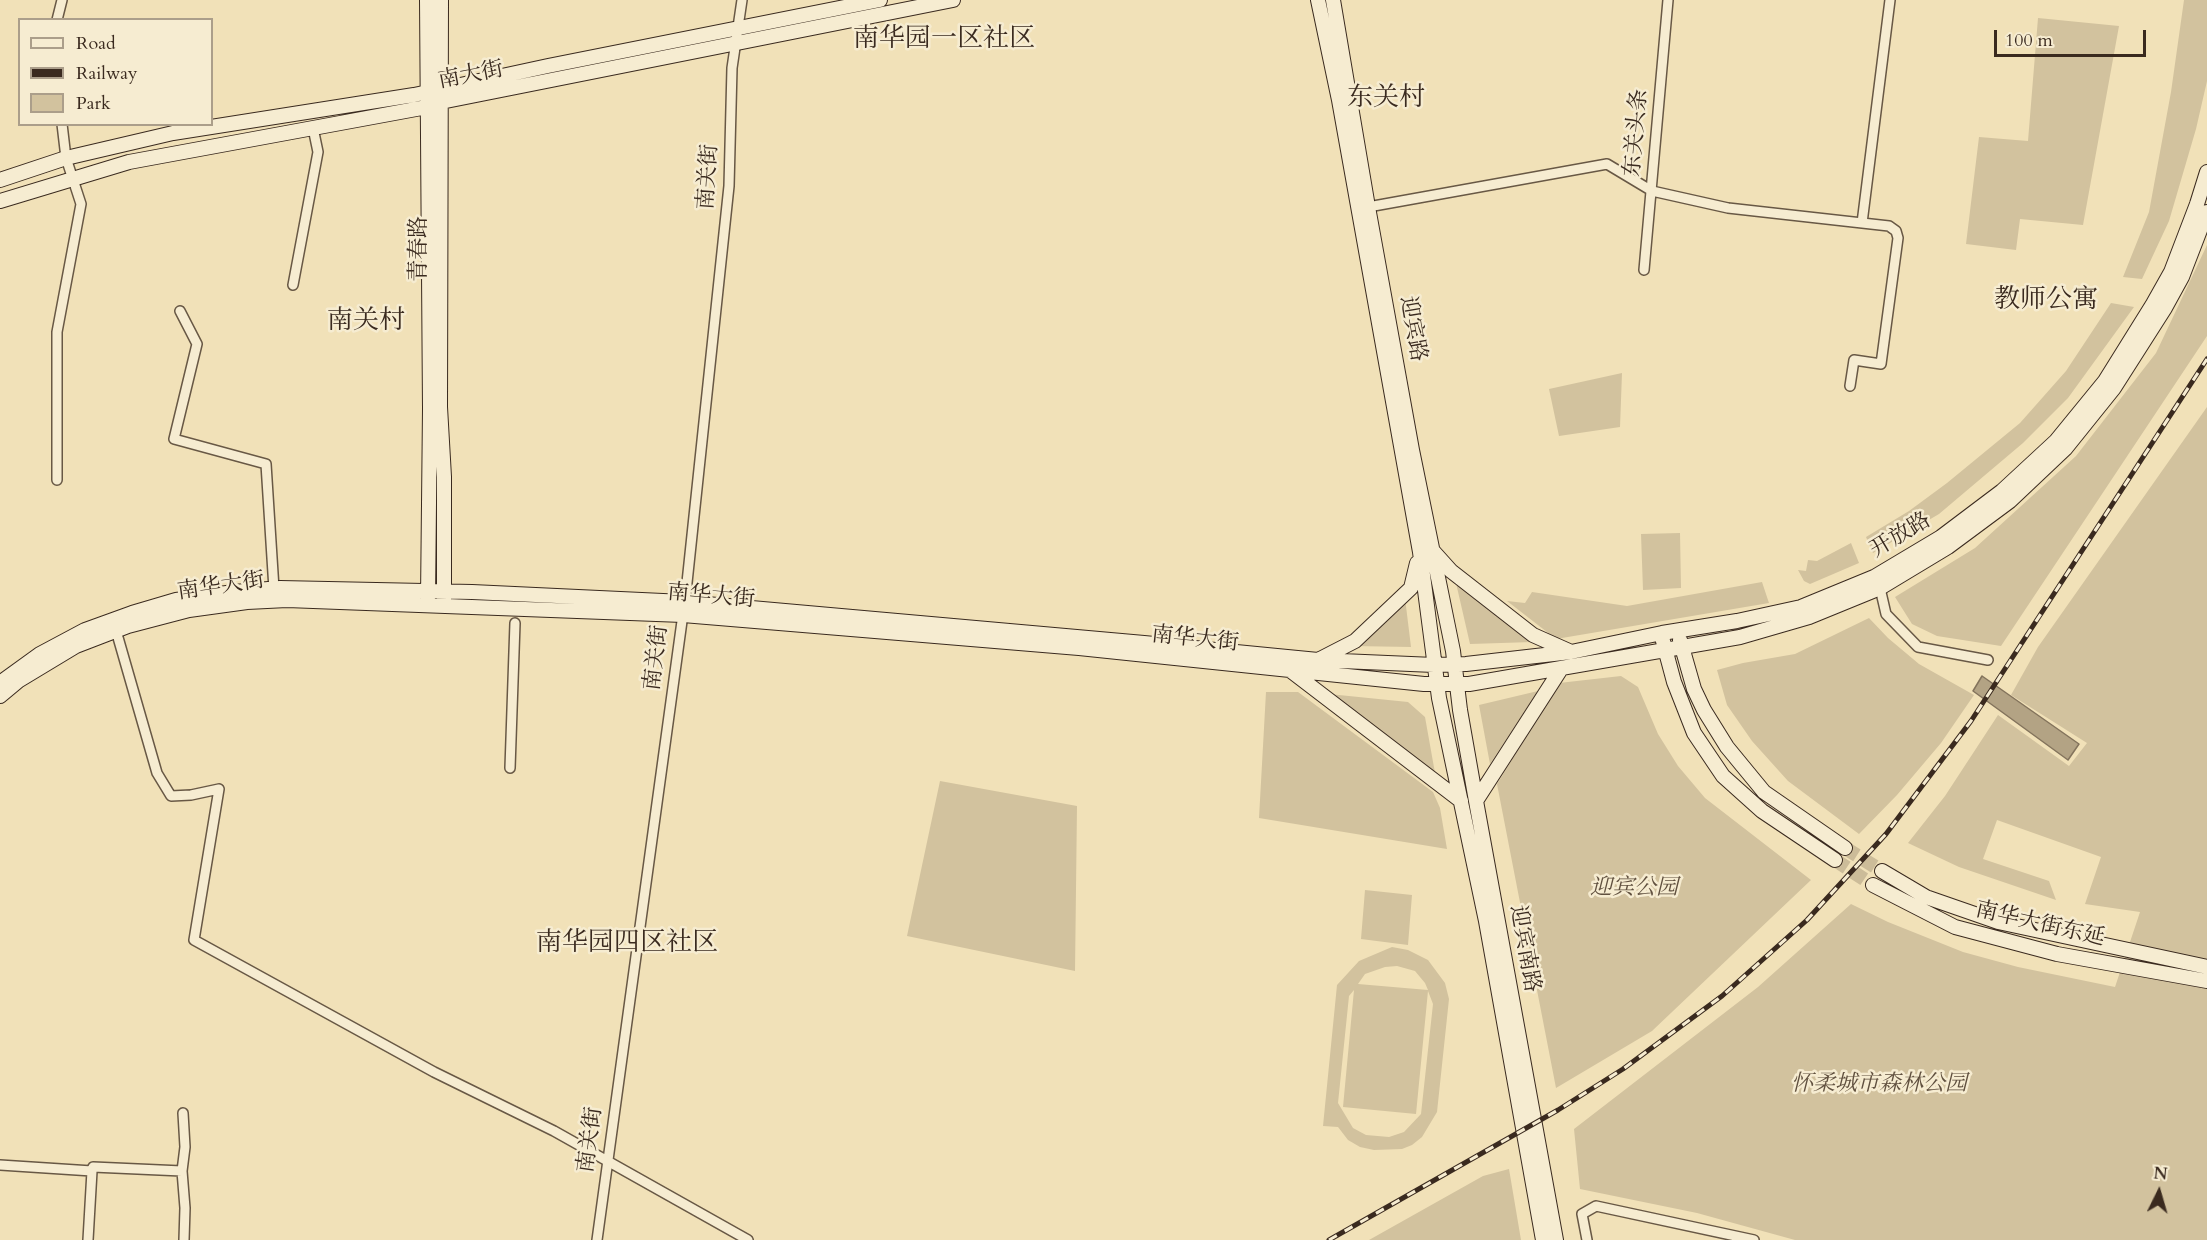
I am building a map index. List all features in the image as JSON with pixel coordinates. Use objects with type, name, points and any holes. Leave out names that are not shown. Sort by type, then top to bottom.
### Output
[{"type":"main road","name":"青春路","points":[[427,0],[430,409],[427,606]]},
{"type":"main road","name":"青春路","points":[[441,0],[440,407],[444,477],[444,599]]},
{"type":"main road","name":"南大街","points":[[0,201],[129,162],[427,107],[441,95],[738,28],[880,0]]},
{"type":"main road","name":"南大街","points":[[0,180],[66,158],[173,133],[426,92],[441,95],[734,44],[953,0]]},
{"type":"main road","name":"迎宾路","points":[[1318,0],[1426,551],[1454,665]]},
{"type":"main road","name":"迎宾路","points":[[1333,0],[1426,551],[1437,684]]},
{"type":"main road","name":"开放路","points":[[1434,665],[1454,665],[1571,652],[1801,607],[1874,577],[1941,537],[2002,491],[2056,441],[2105,381],[2140,327],[2170,272],[2207,172]]},
{"type":"main road","name":"开放路","points":[[1437,684],[1469,684],[1665,649],[1682,649],[1740,637],[1809,617],[1880,588],[1948,547],[2010,501],[2065,449],[2114,388],[2182,277],[2207,212]]},
{"type":"main road","points":[[1318,660],[1355,641],[1412,588],[1426,551],[1533,635],[1571,652]]},
{"type":"main road","name":"南华大街","points":[[0,696],[18,681],[76,646],[115,625],[176,600],[274,589],[428,591],[444,599]]},
{"type":"main road","name":"南华大街","points":[[0,682],[40,654],[85,630],[189,610],[247,602],[287,600],[427,606],[472,592],[1144,643],[1318,660],[1434,665]]},
{"type":"main road","name":"南华大街","points":[[683,608],[1437,684]]},
{"type":"main road","points":[[1678,630],[1694,689],[1727,747],[1764,792],[1845,848]]},
{"type":"main road","points":[[1662,633],[1674,682],[1694,733],[1723,776],[1762,811],[1835,860]]},
{"type":"main road","name":"迎宾南路","points":[[1454,665],[1476,801],[1556,1240]]},
{"type":"main road","points":[[1476,801],[1561,669]]},
{"type":"main road","points":[[1292,671],[1461,801]]},
{"type":"main road","name":"迎宾南路","points":[[1437,684],[1484,911],[1543,1240]]},
{"type":"main road","name":"南华大街东延","points":[[1882,871],[1926,897],[1998,922],[2207,967]]},
{"type":"main road","name":"南华大街东延","points":[[1873,885],[1955,927],[2056,954],[2207,981]]},
{"type":"street","points":[[58,18],[62,0]]},
{"type":"street","name":"南关街","points":[[597,1240],[683,608],[729,186],[732,68],[742,0]]},
{"type":"street","name":"东关头条","points":[[1644,270],[1668,0]]},
{"type":"street","points":[[1862,223],[1890,0]]},
{"type":"street","points":[[57,480],[57,332],[81,204],[66,158],[62,126]]},
{"type":"street","points":[[293,285],[318,152],[313,128]]},
{"type":"street","points":[[1368,207],[1607,164],[1652,191],[1728,208],[1889,226],[1896,231],[1898,238],[1881,364],[1854,360],[1850,386]]},
{"type":"street","points":[[180,311],[197,344],[174,440],[266,464],[274,589]]},
{"type":"street","points":[[1880,588],[1886,614],[1918,646],[1988,660]]},
{"type":"street","points":[[510,768],[515,623]]},
{"type":"street","points":[[115,625],[157,773],[171,796],[191,795],[219,789],[194,940],[434,1072],[554,1131],[748,1240]]},
{"type":"street","points":[[183,1113],[184,1240]]},
{"type":"street","points":[[0,1165],[92,1171],[88,1240]]},
{"type":"street","points":[[93,1167],[182,1171]]},
{"type":"street","points":[[1587,1240],[1582,1214],[1596,1206],[1754,1240]]},
{"type":"green space","points":[[2184,0],[2207,0],[2207,81],[2196,129],[2169,221],[2142,279],[2123,277],[2149,212],[2171,92]]},
{"type":"green space","points":[[2038,18],[2119,26],[2083,225],[2020,219],[2016,250],[1966,244],[1979,137],[2028,141]]},
{"type":"green space","points":[[2207,245],[2207,336],[2001,646],[1937,636],[1912,624],[1895,597],[1975,548],[2076,456],[2156,353]]},
{"type":"green space","points":[[2111,303],[2134,307],[2068,398],[2023,443],[1939,514],[1873,553],[1866,537],[1909,511],[1947,483],[2020,423],[2066,371]]},
{"type":"green space","points":[[1622,373],[1620,427],[1559,436],[1549,389]]},
{"type":"green space","name":"怀柔城市森林公园","points":[[2207,407],[2207,1240],[1795,1240],[1697,1213],[1580,1189],[1574,1129],[1758,987],[1851,904],[1888,922],[1963,952],[2018,967],[2115,987],[2140,912],[2085,904],[2101,857],[1997,820],[1983,859],[2049,881],[2056,900],[1959,867],[1908,843],[1945,796],[1998,715],[2069,766],[2087,743],[2011,695],[2038,647]]},
{"type":"green space","points":[[1680,533],[1681,588],[1643,590],[1641,534]]},
{"type":"green space","points":[[1851,543],[1859,563],[1810,584],[1804,581],[1798,570],[1806,571],[1808,560],[1817,561]]},
{"type":"green space","points":[[1762,582],[1769,603],[1556,639],[1507,601],[1525,603],[1532,592],[1627,606]]},
{"type":"green space","points":[[1456,583],[1532,642],[1470,644]]},
{"type":"green space","points":[[1405,598],[1411,647],[1353,646]]},
{"type":"green space","points":[[1869,618],[1888,638],[1919,664],[1974,695],[1941,743],[1897,795],[1859,834],[1788,781],[1752,741],[1727,705],[1717,670],[1795,654]]},
{"type":"green space","name":"迎宾公园","points":[[1621,676],[1638,687],[1658,734],[1678,766],[1705,798],[1811,880],[1652,1031],[1556,1088],[1497,784],[1559,683]]},
{"type":"green space","points":[[1538,691],[1490,764],[1479,705]]},
{"type":"green space","points":[[1266,692],[1298,692],[1433,792],[1440,808],[1447,849],[1259,818]]},
{"type":"green space","points":[[1329,694],[1408,702],[1425,717],[1435,773]]},
{"type":"green space","points":[[940,781],[1077,806],[1075,971],[907,936]]},
{"type":"green space","points":[[1365,890],[1412,895],[1408,945],[1361,939]]},
{"type":"green space","points":[[1392,947],[1408,950],[1428,960],[1445,983],[1449,999],[1437,1112],[1422,1137],[1402,1149],[1374,1150],[1360,1147],[1348,1140],[1338,1127],[1323,1126],[1337,985],[1359,961]],"holes":[[[1397,966],[1415,971],[1428,990],[1358,984],[1365,974],[1385,967]],[[1354,990],[1343,1107],[1416,1114],[1428,991],[1433,1004],[1421,1114],[1404,1132],[1389,1137],[1366,1135],[1353,1128],[1338,1103],[1349,996]]]},
{"type":"green space","points":[[1509,1169],[1521,1240],[1369,1240],[1483,1176]]},
{"type":"shaded area","points":[[1982,676],[2079,744],[2068,760],[1973,691]]},
{"type":"tunnel","points":[[1845,848],[1882,871]]},
{"type":"tunnel","points":[[1835,860],[1873,885]]},
{"type":"railway","points":[[1329,1240],[1558,1110],[1623,1069],[1722,996],[1807,920],[1886,834],[1971,721],[2207,359]]},
{"type":"district","name":"南华园一区社区","points":[[944,40]]},
{"type":"district","name":"东关村","points":[[1386,99]]},
{"type":"district","name":"教师公寓","points":[[2046,301]]},
{"type":"district","name":"南关村","points":[[366,322]]},
{"type":"district","name":"南华园四区社区","points":[[627,944]]}]
